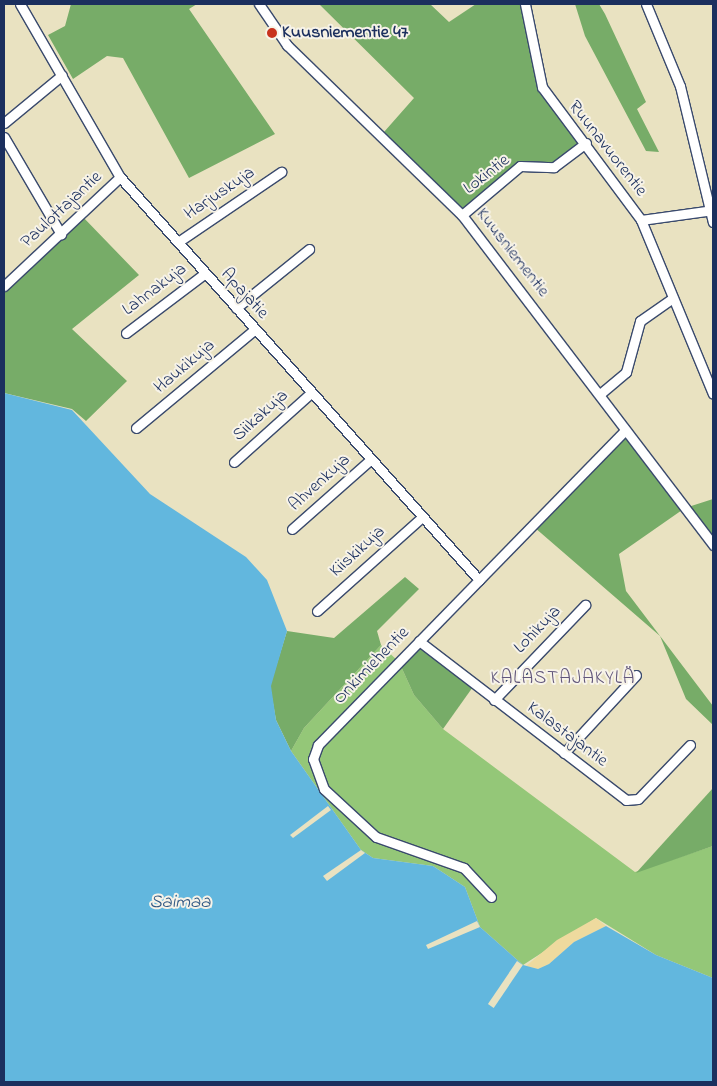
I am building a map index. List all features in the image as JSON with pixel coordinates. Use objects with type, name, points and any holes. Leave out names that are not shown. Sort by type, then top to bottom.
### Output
[{"type":"street","name":"Apajatie","points":[[20,4],[120,177],[310,394],[479,580]]},
{"type":"street","name":"Kuusniementie","points":[[258,4],[287,45],[462,216],[600,394],[625,430],[713,545]]},
{"type":"street","name":"Ruunavuorentie","points":[[525,4],[542,88],[586,143],[641,220],[672,299],[713,394]]},
{"type":"street","points":[[646,4],[680,86],[712,210],[713,222]]},
{"type":"street","points":[[4,123],[62,75]]},
{"type":"street","points":[[4,137],[60,234]]},
{"type":"street","name":"Lokintie","points":[[462,216],[520,166],[554,167],[586,143]]},
{"type":"street","name":"Harjuskuja","points":[[178,242],[280,172]]},
{"type":"street","name":"Paulottajantie","points":[[4,286],[120,177]]},
{"type":"street","points":[[641,220],[712,210]]},
{"type":"street","points":[[236,308],[310,249]]},
{"type":"street","name":"Lahnakuja","points":[[126,333],[204,274]]},
{"type":"street","points":[[600,394],[626,372],[640,321],[672,299]]},
{"type":"street","name":"Haukikuja","points":[[136,428],[254,330]]},
{"type":"street","name":"Siikakuja","points":[[234,462],[310,394]]},
{"type":"street","name":"Onkimiehentie","points":[[491,897],[464,868],[376,838],[324,789],[316,774],[313,760],[318,745],[625,430]]},
{"type":"street","name":"Ahvenkuja","points":[[292,529],[370,460]]},
{"type":"street","name":"Kiiskikuja","points":[[317,610],[422,517]]},
{"type":"street","name":"Lohikuja","points":[[494,700],[585,605]]},
{"type":"street","name":"Kalastajantie","points":[[419,641],[564,753],[632,801],[690,745]]},
{"type":"street","points":[[564,753],[636,675]]},
{"type":"green space","points":[[71,4],[197,4],[189,9],[275,134],[189,178],[123,58],[107,56],[73,79],[48,35],[65,26]]},
{"type":"green space","points":[[430,4],[449,22],[476,4],[525,4],[542,87],[586,143],[554,167],[520,166],[463,212],[384,132],[414,98],[320,5]]},
{"type":"green space","points":[[575,4],[599,4],[605,14],[646,102],[637,109],[659,152],[646,151],[585,36]]},
{"type":"green space","points":[[81,215],[139,275],[72,329],[127,381],[86,421],[72,409],[4,393],[4,286]]},
{"type":"green space","points":[[625,430],[685,508],[619,554],[626,591],[713,706],[713,725],[686,699],[660,636],[534,527]]},
{"type":"green space","points":[[713,499],[713,545],[685,508]]},
{"type":"green space","points":[[405,577],[419,589],[377,631],[381,645],[304,728],[291,751],[276,720],[270,686],[287,631],[334,638]]},
{"type":"green space","points":[[419,641],[475,684],[443,729],[414,695],[399,662]]},
{"type":"green space","points":[[381,645],[399,662],[414,695],[443,729],[635,872],[713,846],[713,978],[656,955],[596,918],[523,965],[480,927],[465,887],[433,866],[373,858],[361,850],[291,751],[304,728]]},
{"type":"green space","points":[[713,788],[713,846],[636,873]]},
{"type":"sand","points":[[596,918],[606,926],[574,942],[549,964],[538,969],[526,966],[557,940]]},
{"type":"water","name":"Saimaa","points":[[4,393],[72,410],[150,494],[246,557],[267,580],[287,631],[271,686],[276,720],[291,751],[361,850],[373,858],[433,866],[465,887],[480,927],[523,965],[538,969],[549,964],[574,942],[606,926],[656,955],[713,978],[713,1082],[4,1082]]},
{"type":"pier","points":[[328,806],[331,810],[293,838],[290,835]]},
{"type":"pier","points":[[361,850],[365,853],[327,881],[323,876]]},
{"type":"pier","points":[[477,921],[480,927],[428,949],[426,945]]},
{"type":"pier","points":[[517,961],[523,965],[494,1008],[488,1004]]},
{"type":"place","name":"Kuusniementie 47","points":[[272,33]]},
{"type":"district","name":"KALASTAJAKYLÄ","points":[[563,679]]}]
